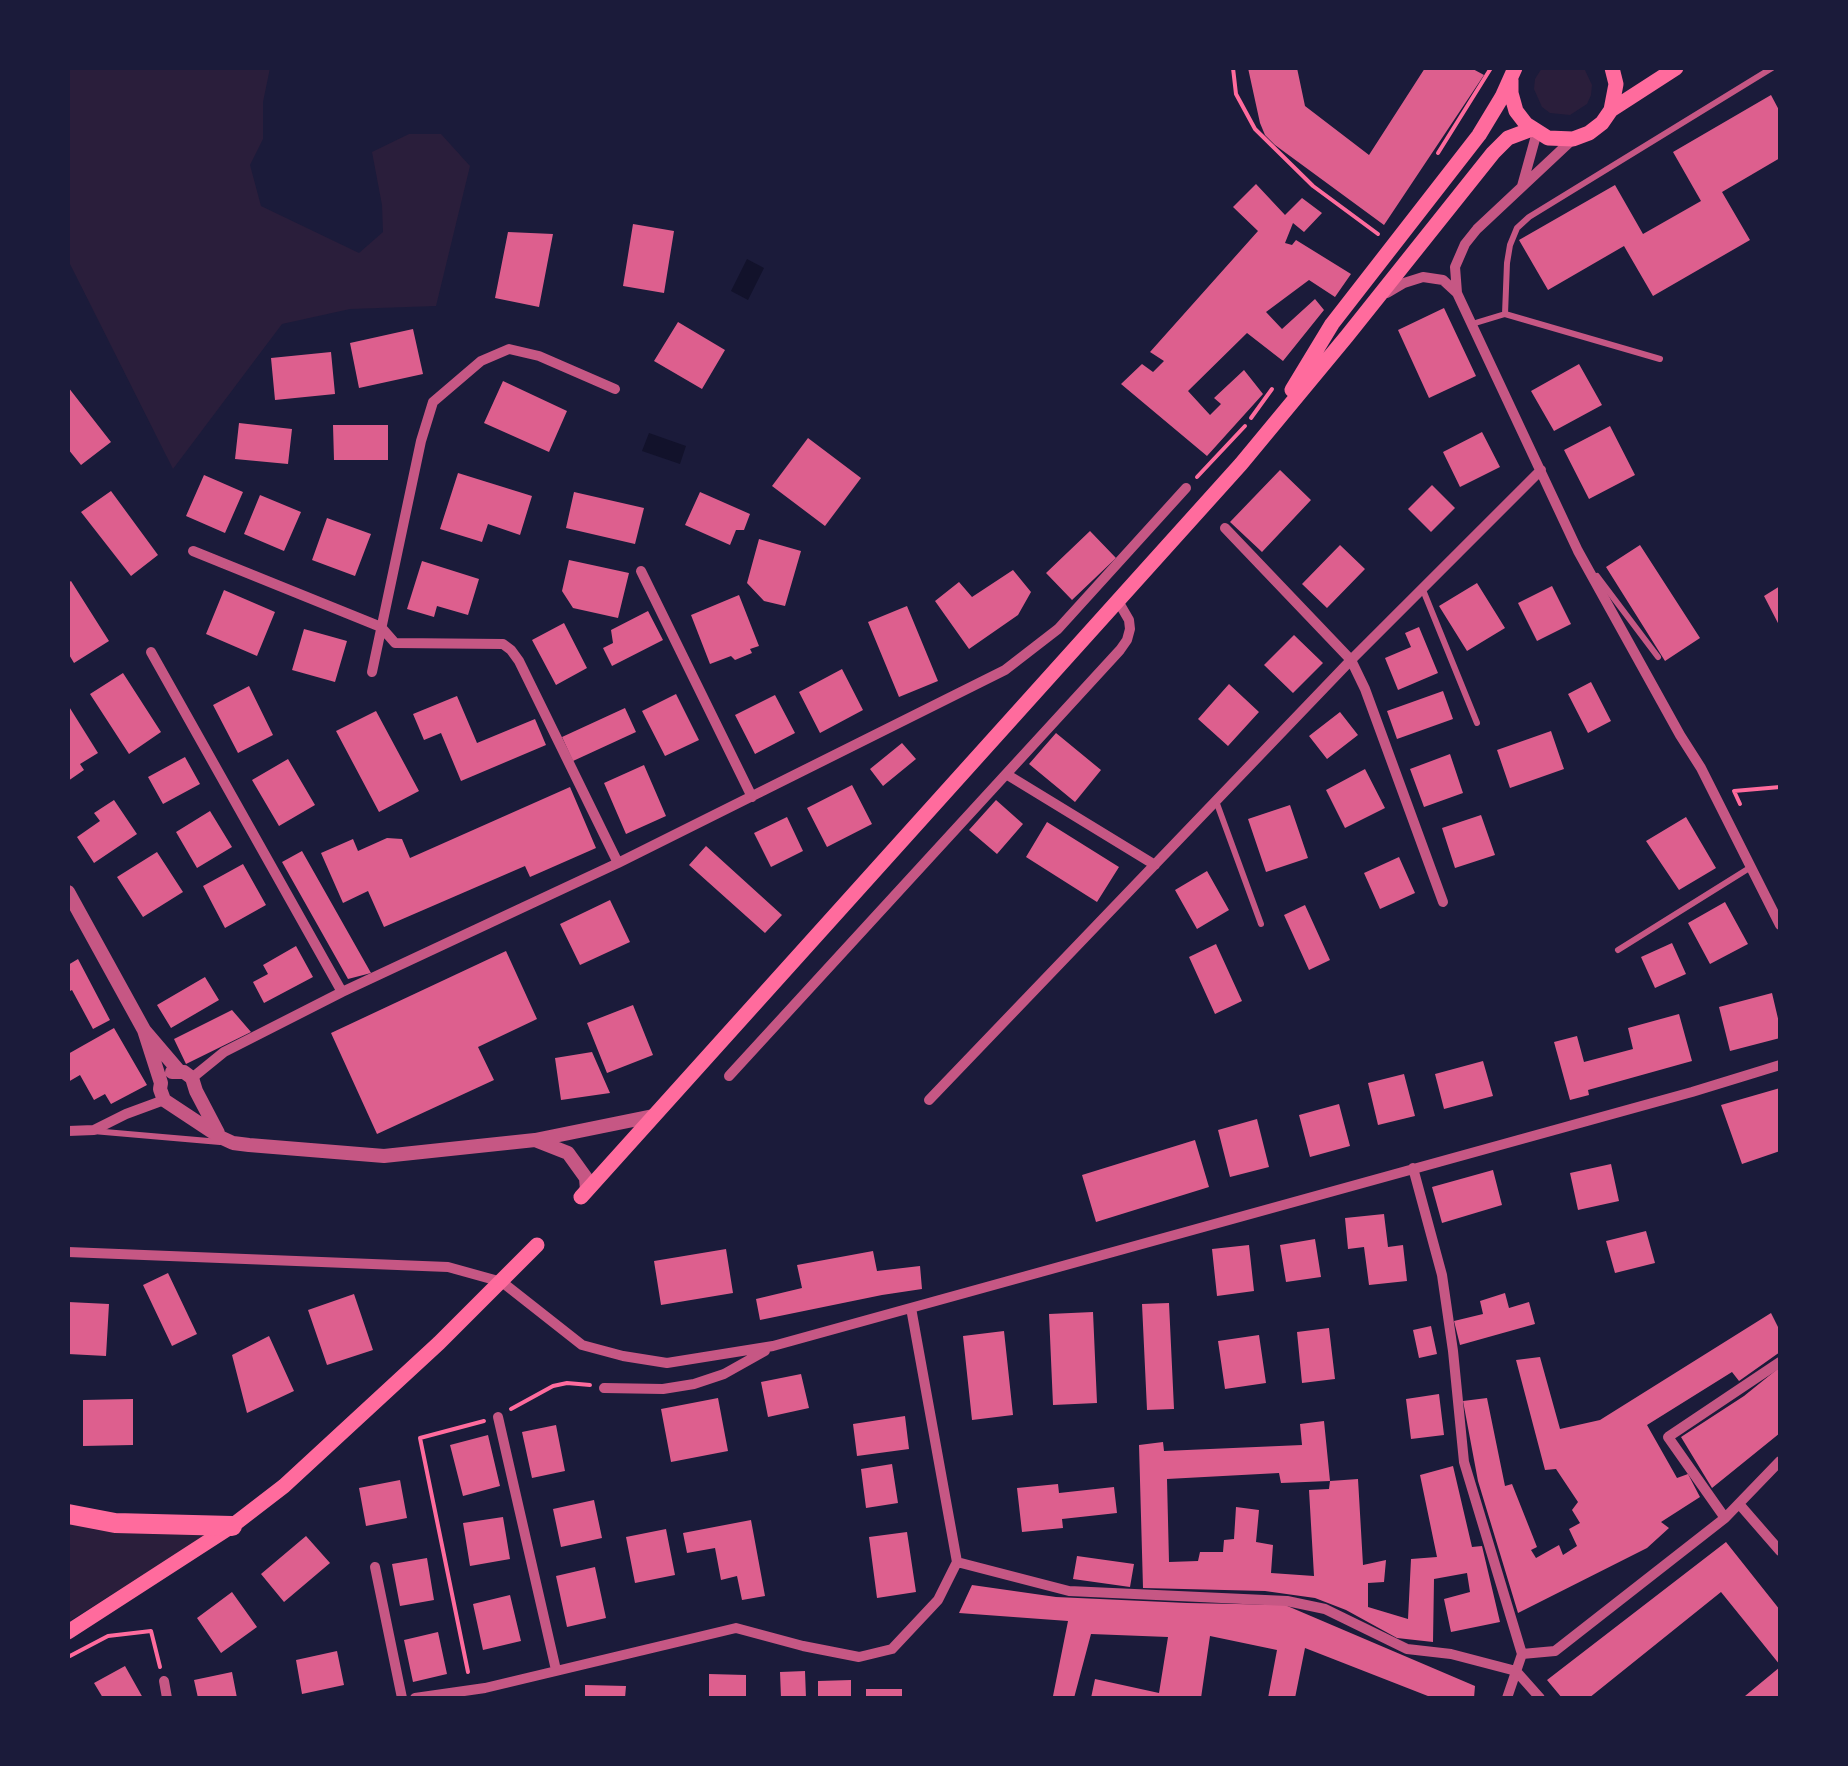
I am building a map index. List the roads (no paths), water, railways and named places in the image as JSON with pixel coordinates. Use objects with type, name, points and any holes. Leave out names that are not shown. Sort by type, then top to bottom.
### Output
[{"type":"highway","points":[[68,1514],[114,1524],[232,1526]]},
{"type":"main road","points":[[1611,110],[1616,84],[1612,68]]},
{"type":"main road","points":[[1513,72],[1511,93],[1516,110],[1534,131],[1548,138],[1573,138],[1589,133],[1611,110],[1676,68]]},
{"type":"main road","points":[[1241,464],[1332,324],[1479,135],[1513,72]]},
{"type":"main road","points":[[584,1194],[1241,464],[1493,152],[1508,138],[1534,131]]},
{"type":"main road","points":[[68,1632],[232,1526],[284,1486],[440,1344],[536,1245]]},
{"type":"street","points":[[1522,187],[1534,131]]},
{"type":"street","points":[[1457,293],[1455,266],[1477,229],[1573,138]]},
{"type":"street","points":[[1377,299],[1404,283],[1423,278],[1443,280],[1457,293],[1578,551],[1701,768],[1780,924]]},
{"type":"street","points":[[372,672],[420,441],[433,402],[482,361],[509,348],[539,356],[615,388]]},
{"type":"street","points":[[928,1100],[1351,660],[1541,470]]},
{"type":"street","points":[[189,1080],[224,1052],[342,992],[618,863],[1005,670],[1058,630],[1186,488]]},
{"type":"street","points":[[1224,528],[1351,660],[1444,902]]},
{"type":"street","points":[[193,552],[381,628],[395,644],[503,644],[519,661],[618,863]]},
{"type":"street","points":[[641,571],[752,797]]},
{"type":"street","points":[[729,1076],[1127,640],[1130,620],[1118,601]]},
{"type":"street","points":[[151,652],[342,992]]},
{"type":"street","points":[[1006,774],[1155,865]]},
{"type":"street","points":[[68,892],[144,1030],[161,1083],[161,1095],[226,1140],[270,1148],[384,1156],[535,1140],[653,1116]]},
{"type":"street","points":[[144,1030],[189,1080],[226,1140]]},
{"type":"street","points":[[68,1252],[448,1267],[502,1282],[582,1345],[667,1363],[773,1346],[1692,1092],[1780,1064]]},
{"type":"street","points":[[161,1083],[169,1074],[189,1080]]},
{"type":"street","points":[[68,1130],[94,1130],[126,1114],[166,1102],[174,1107],[185,1106],[194,1098],[189,1080]]},
{"type":"street","points":[[535,1140],[568,1152],[586,1178],[584,1194]]},
{"type":"street","points":[[1413,1168],[1442,1275],[1464,1462],[1522,1654],[1507,1698]]},
{"type":"street","points":[[415,1698],[471,1690],[485,1693],[556,1670],[736,1628],[859,1657],[892,1649],[938,1600],[957,1562],[910,1308]]},
{"type":"street","points":[[604,1388],[694,1384],[724,1374],[773,1346]]},
{"type":"street","points":[[1725,1518],[1668,1437],[1780,1362]]},
{"type":"street","points":[[498,1418],[556,1670]]},
{"type":"street","points":[[1522,1654],[1554,1651],[1725,1518],[1780,1462]]},
{"type":"street","points":[[1740,1505],[1780,1551]]},
{"type":"street","points":[[957,1562],[1069,1592],[1287,1601],[1326,1609],[1407,1648],[1451,1654],[1516,1671],[1540,1698]]},
{"type":"street","points":[[375,1566],[402,1698]]},
{"type":"street","points":[[164,1681],[168,1698]]},
{"type":"lane","points":[[1505,314],[1506,263],[1517,228],[1772,68]]},
{"type":"lane","points":[[1472,324],[1505,314],[1660,359]]},
{"type":"lane","points":[[1578,551],[1658,657]]},
{"type":"lane","points":[[1422,589],[1478,723]]},
{"type":"lane","points":[[1216,801],[1260,924]]},
{"type":"lane","points":[[1618,950],[1751,867]]},
{"type":"lane","points":[[86,1131],[226,1140]]}]
